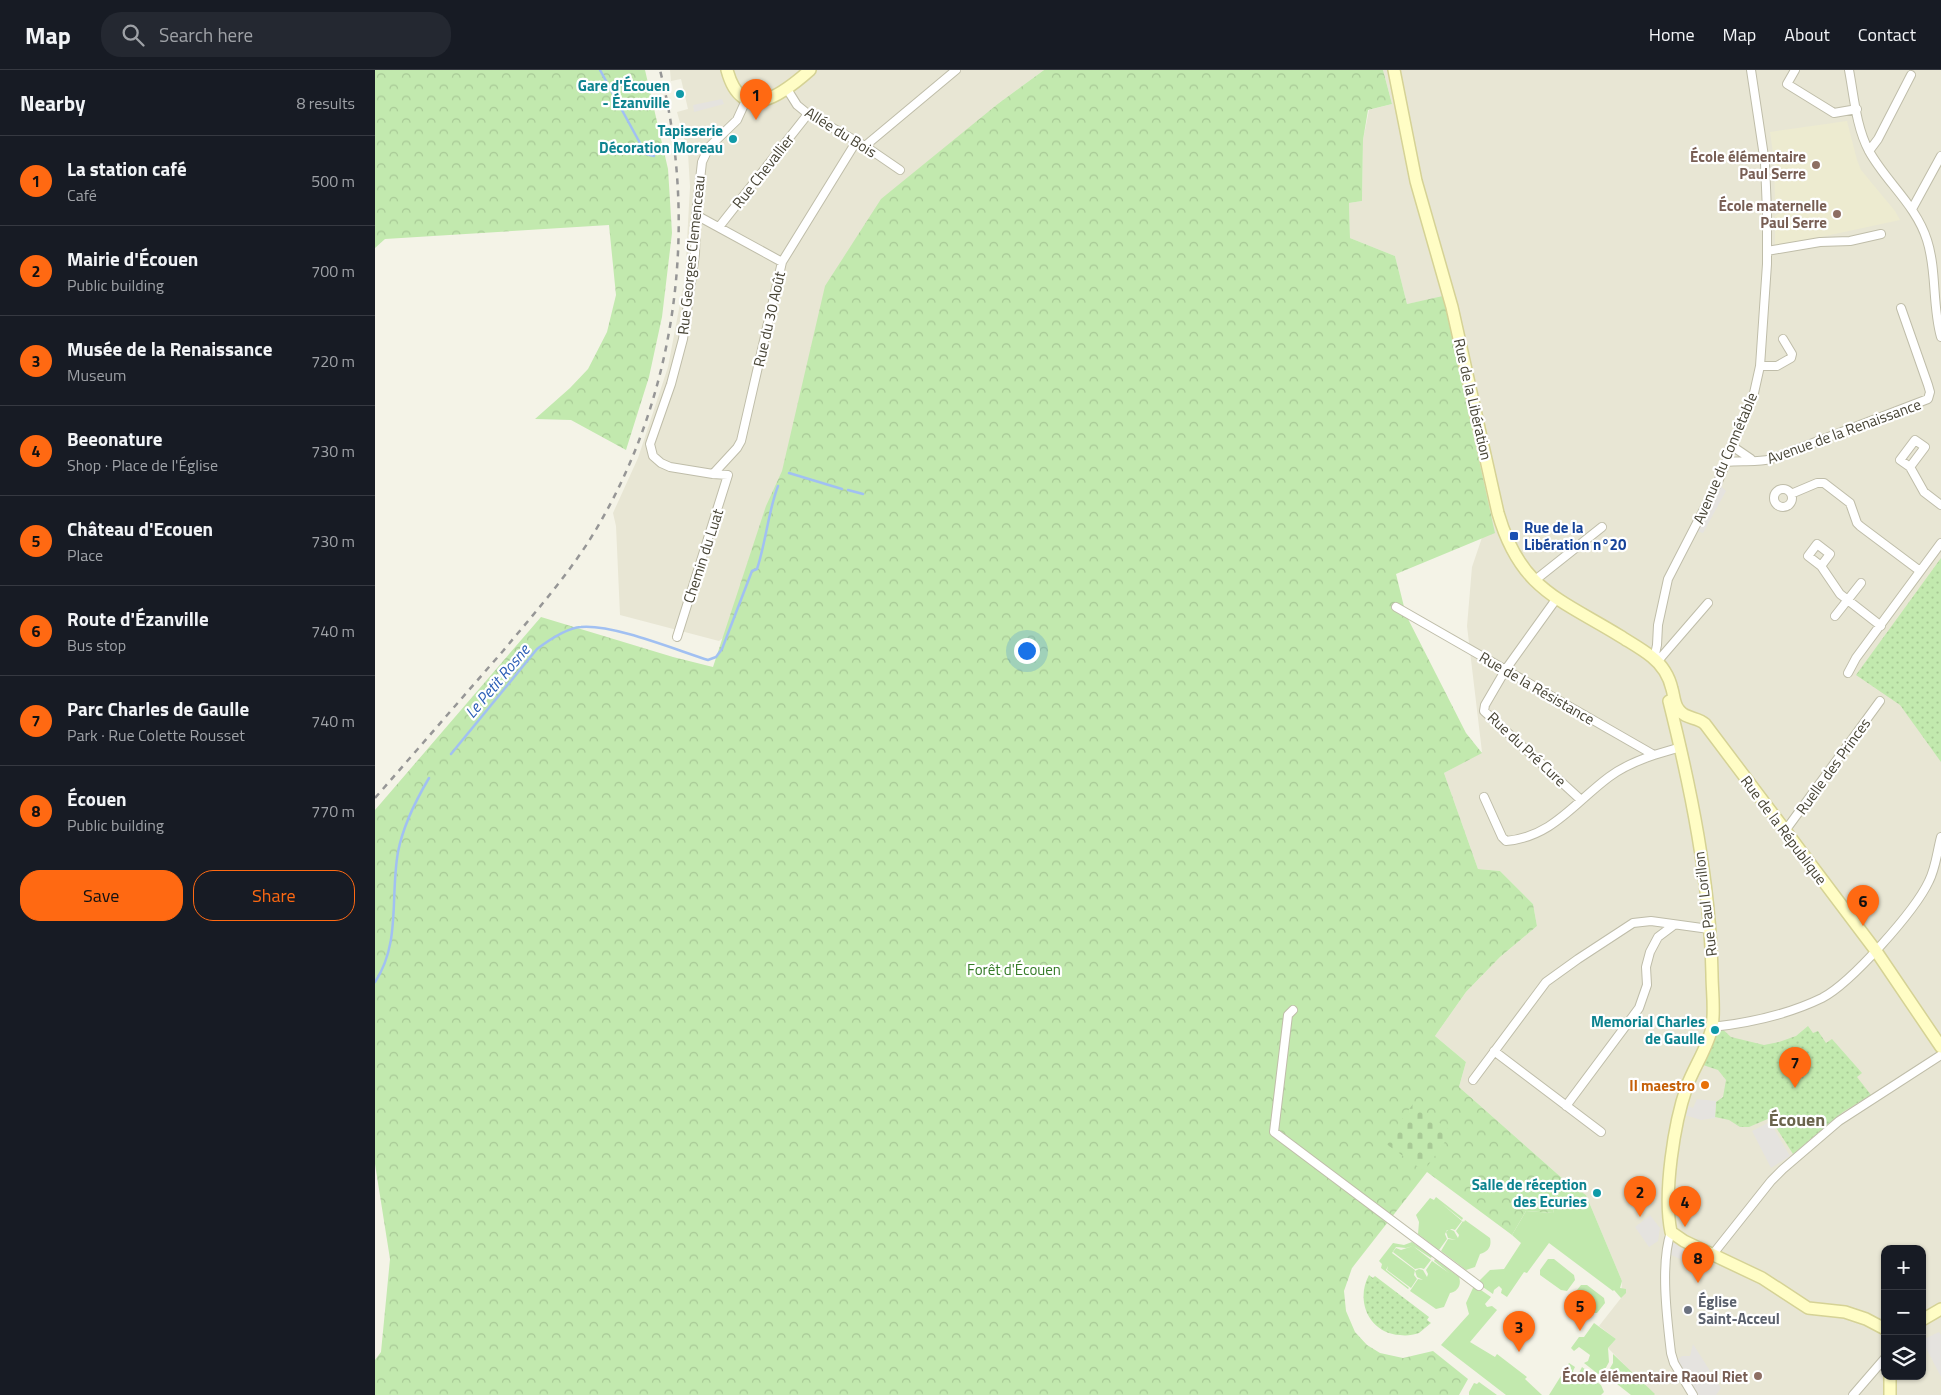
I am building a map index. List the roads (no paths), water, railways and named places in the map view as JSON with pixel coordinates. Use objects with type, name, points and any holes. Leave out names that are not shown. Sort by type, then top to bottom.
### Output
[{"type":"main road","points":[[728,70],[734,89],[747,98],[758,101],[768,100],[787,89],[810,70]]},
{"type":"main road","name":"Rue de la Libération","points":[[1394,70],[1416,181],[1452,307],[1498,513],[1515,557],[1534,581],[1557,598],[1656,661]]},
{"type":"main road","points":[[1656,661],[1670,680],[1678,709],[1687,716]]},
{"type":"main road","name":"Rue Paul Lorillon","points":[[1656,661],[1681,747],[1706,893],[1709,929],[1711,1027],[1687,1086],[1680,1109],[1674,1146],[1668,1215],[1671,1232]]},
{"type":"main road","name":"Rue de la République","points":[[1687,716],[1705,724],[1876,951],[1941,1047]]},
{"type":"main road","points":[[1671,1232],[1684,1241],[1762,1278],[1808,1308],[1845,1312],[1866,1318],[1881,1327]]},
{"type":"main road","points":[[1926,1318],[1941,1309]]},
{"type":"main road","points":[[1890,1380],[1890,1395]]},
{"type":"street","points":[[865,146],[956,70]]},
{"type":"street","name":"Avenue du Connétable","points":[[1656,661],[1658,625],[1668,579],[1712,496],[1754,393],[1760,366],[1767,251],[1765,170],[1751,70]]},
{"type":"street","points":[[1795,70],[1787,84],[1834,113],[1857,109]]},
{"type":"street","points":[[1849,70],[1864,140],[1869,151],[1912,210],[1927,240],[1933,266],[1936,319],[1941,337]]},
{"type":"street","points":[[1869,151],[1878,139],[1911,75]]},
{"type":"street","name":"Allée du Bois","points":[[787,89],[797,105],[808,114],[865,146],[900,170]]},
{"type":"street","name":"Rue Georges Clemenceau","points":[[713,474],[670,467],[656,460],[651,453],[651,439],[671,384],[683,338],[695,254],[696,215],[701,162],[709,147],[737,120],[747,98]]},
{"type":"street","name":"Rue Chevallier","points":[[719,227],[808,114]]},
{"type":"street","name":"Rue du 30 Août","points":[[713,474],[741,441],[782,262],[856,142]]},
{"type":"street","points":[[1912,210],[1941,156]]},
{"type":"street","points":[[696,215],[782,262]]},
{"type":"street","points":[[1767,251],[1820,242],[1850,241],[1881,234]]},
{"type":"street","points":[[1933,266],[1941,263]]},
{"type":"street","name":"Avenue de la Renaissance","points":[[1753,460],[1765,461],[1771,459],[1928,399],[1928,385],[1901,308]]},
{"type":"street","points":[[1760,366],[1777,366],[1791,358],[1792,354],[1783,339]]},
{"type":"street","points":[[1732,446],[1753,460]]},
{"type":"street","points":[[1726,462],[1753,460]]},
{"type":"street","points":[[1910,467],[1924,492],[1941,505]]},
{"type":"street","name":"Chemin du Luat","points":[[677,637],[728,475],[713,474]]},
{"type":"street","points":[[1791,494],[1817,483],[1827,485],[1850,503],[1857,523],[1860,526],[1920,571]]},
{"type":"street","points":[[1534,581],[1602,527]]},
{"type":"street","points":[[1848,673],[1856,658],[1941,543]]},
{"type":"street","points":[[1821,566],[1835,589],[1881,626]]},
{"type":"street","points":[[1835,616],[1861,582]]},
{"type":"street","points":[[1506,669],[1557,598]]},
{"type":"street","points":[[1656,661],[1708,603]]},
{"type":"street","name":"Rue de la Résistance","points":[[1396,607],[1654,756]]},
{"type":"street","name":"Rue du Pré Cure","points":[[1506,669],[1485,705],[1484,711],[1581,800]]},
{"type":"street","name":"Ruelle des Princes","points":[[1785,831],[1880,700]]},
{"type":"street","points":[[1676,729],[1681,720],[1687,716]]},
{"type":"street","points":[[1484,797],[1498,831],[1506,841],[1523,840],[1543,832],[1611,776],[1654,756],[1681,747]]},
{"type":"street","points":[[1711,1027],[1752,1022],[1823,998],[1846,980],[1876,951],[1919,899],[1938,868],[1941,837]]},
{"type":"street","points":[[1473,1080],[1546,982],[1633,923],[1651,921],[1709,929]]},
{"type":"street","points":[[1566,1106],[1639,1008],[1647,985],[1646,967],[1650,952],[1658,937],[1674,925]]},
{"type":"street","points":[[1293,1010],[1288,1015],[1274,1132],[1479,1286]]},
{"type":"street","points":[[1494,1052],[1601,1132]]},
{"type":"street","points":[[1713,1254],[1771,1181],[1796,1157],[1839,1121],[1941,1055]]},
{"type":"street","points":[[1671,1232],[1667,1244],[1667,1294],[1671,1352],[1674,1362],[1693,1395]]},
{"type":"street","points":[[1853,1395],[1881,1363]]},
{"type":"waterway","points":[[600,70],[646,154],[654,156]]},
{"type":"waterway","points":[[789,473],[842,489]]},
{"type":"waterway","points":[[451,754],[537,649],[552,638],[569,630],[581,627],[610,629],[708,660],[716,657],[722,649],[752,571],[757,569],[778,486]]},
{"type":"waterway","points":[[848,490],[863,494]]},
{"type":"waterway","name":"Le Petit Rosne","points":[[375,982],[383,967],[392,935],[396,869],[400,842],[419,795],[429,778]]},
{"type":"railway","points":[[375,798],[503,651],[567,572],[587,544],[617,490],[642,434],[660,375],[672,315],[678,253],[678,192],[672,130],[660,70]]},
{"type":"place","name":"Gare d'Écouen - Ézanville","points":[[680,94]]},
{"type":"place","name":"La station café","points":[[756,120]]},
{"type":"place","name":"Tapisserie Décoration Moreau","points":[[733,139]]},
{"type":"place","name":"École élémentaire Paul Serre","points":[[1816,165]]},
{"type":"place","name":"École maternelle Paul Serre","points":[[1837,214]]},
{"type":"place","name":"Rue de la Libération n°20","points":[[1514,536]]},
{"type":"place","name":"Route d'Ézanville","points":[[1863,926]]},
{"type":"place","name":"Memorial Charles de Gaulle","points":[[1715,1030]]},
{"type":"place","name":"Il maestro","points":[[1705,1085]]},
{"type":"place","name":"Parc Charles de Gaulle","points":[[1795,1088]]},
{"type":"place","name":"Salle de réception des Ecuries","points":[[1597,1193]]},
{"type":"place","name":"Mairie d'Écouen","points":[[1640,1217]]},
{"type":"place","name":"Beeonature","points":[[1685,1227]]},
{"type":"place","name":"Écouen","points":[[1698,1283]]},
{"type":"place","name":"Église Saint-Acceul","points":[[1688,1310]]},
{"type":"place","name":"Château d'Ecouen","points":[[1580,1331]]},
{"type":"place","name":"Musée de la Renaissance","points":[[1519,1352]]},
{"type":"place","name":"École élémentaire Raoul Riet","points":[[1758,1376]]},
{"type":"district","name":"Écouen","points":[[1797,1119]]},
{"type":"park label","name":"Forêt d'Écouen","points":[[1014,969]]}]
